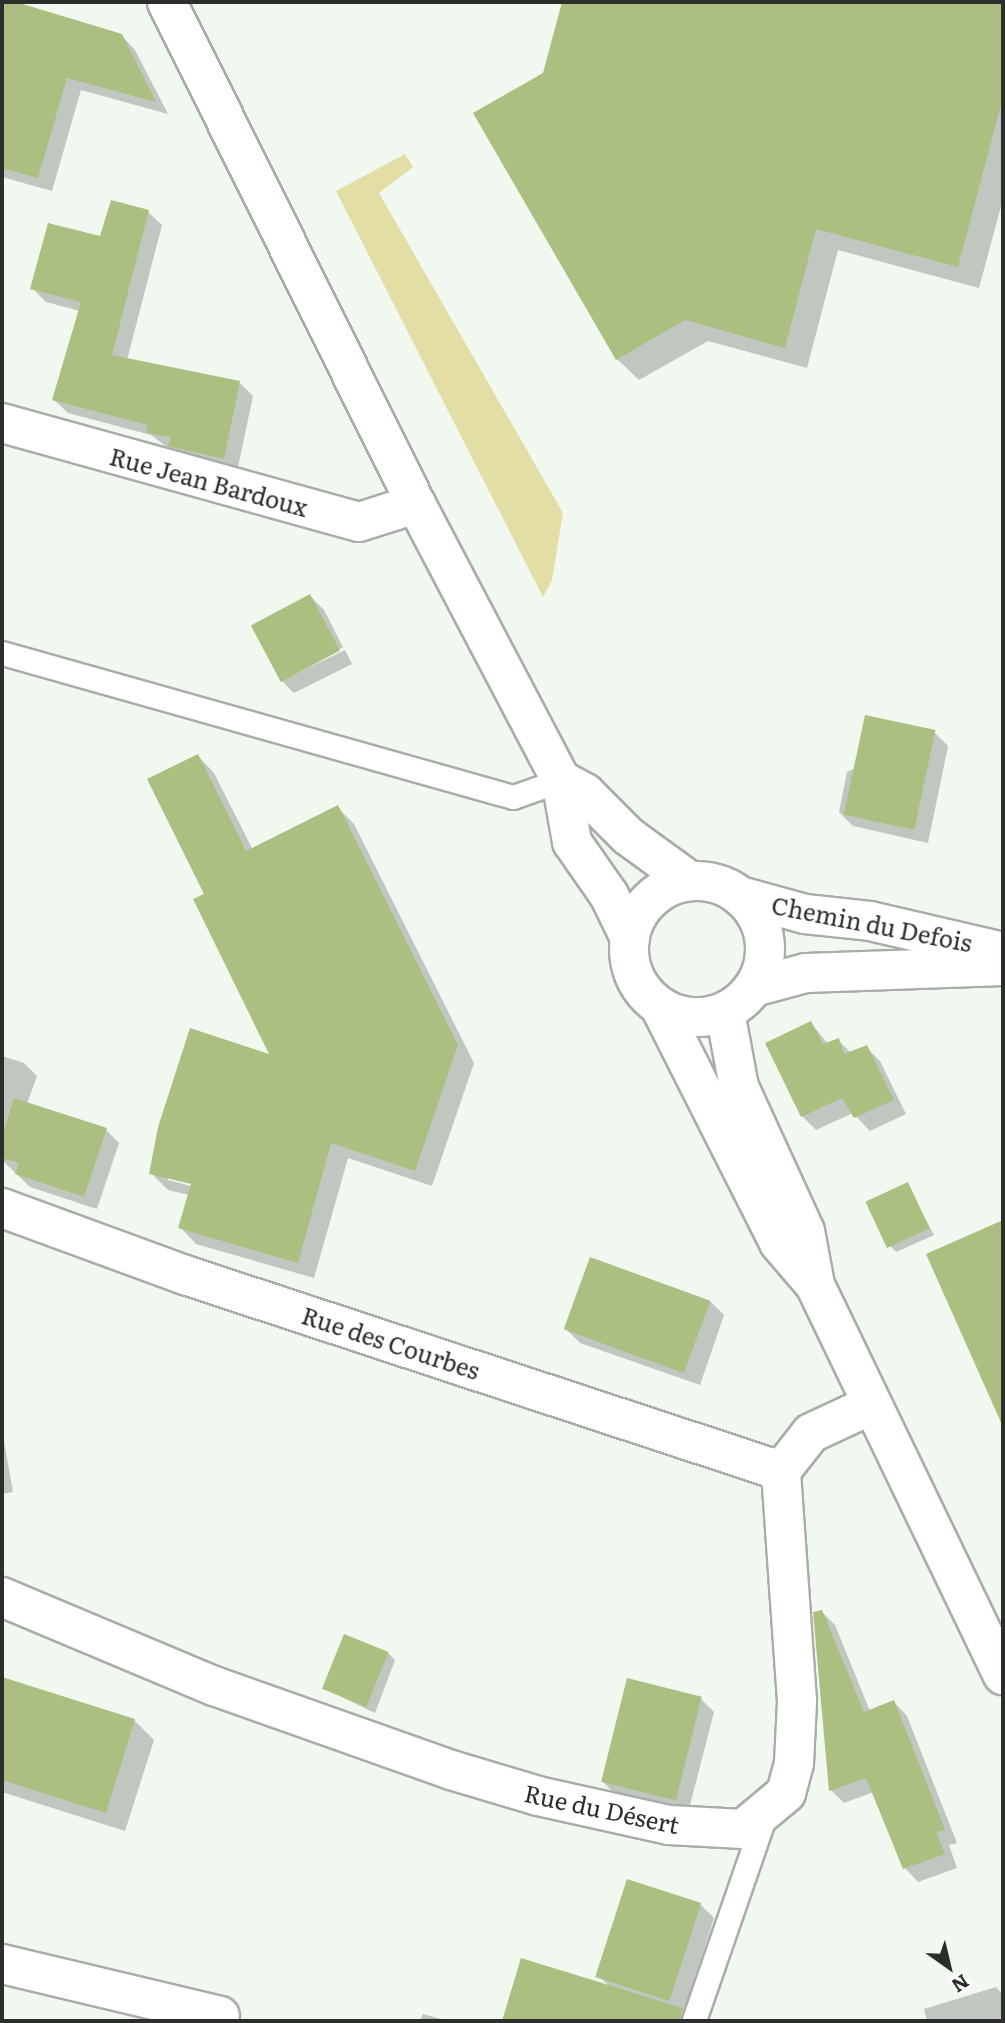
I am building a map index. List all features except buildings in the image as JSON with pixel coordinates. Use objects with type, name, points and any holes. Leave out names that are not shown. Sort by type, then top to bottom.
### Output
[{"type":"street","points":[[167,2],[416,504],[561,780],[572,842],[609,895],[629,938],[638,984],[660,1007],[779,1243],[815,1284]]},
{"type":"street","name":"Rue Jean Bardoux","points":[[2,424],[359,522],[416,504]]},
{"type":"street","points":[[561,780],[585,793],[628,836],[690,881]]},
{"type":"street","points":[[629,938],[645,904],[666,888],[690,881],[725,886],[740,896],[761,923],[765,956],[754,988],[725,1012],[699,1017],[660,1007]]},
{"type":"street","name":"Chemin du Defois","points":[[740,896],[805,914],[870,921],[1003,952]]},
{"type":"street","name":"Chemin du Defois","points":[[754,988],[806,973],[1003,966]]},
{"type":"street","points":[[725,1012],[739,1087],[805,1231],[815,1284],[1003,1675]]},
{"type":"street","name":"Rue des Courbes","points":[[2,1208],[185,1275],[781,1471]]},
{"type":"street","points":[[781,1471],[811,1433],[871,1405]]},
{"type":"street","name":"Rue du Désert","points":[[2,1597],[214,1686],[366,1742],[538,1796],[711,1830],[743,1829],[765,1814],[786,1793],[794,1763],[797,1701],[781,1471]]},
{"type":"street","points":[[2,1964],[220,2016]]},
{"type":"lane","points":[[2,653],[513,797],[561,780]]},
{"type":"lane","points":[[694,2020],[765,1814]]},
{"type":"shaded area","points":[[405,154],[413,167],[379,193],[563,513],[552,580],[543,597],[336,191]]}]
